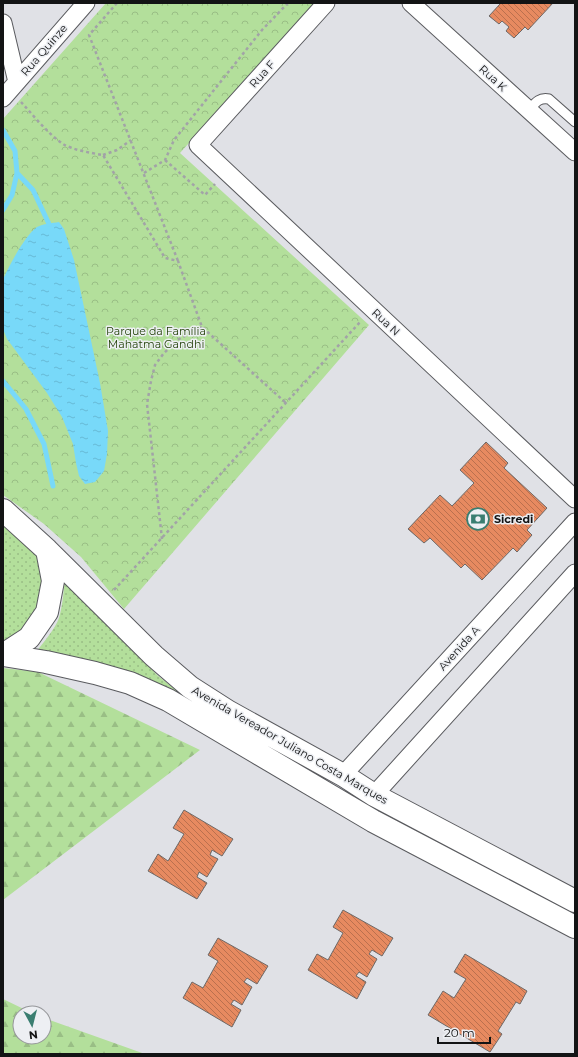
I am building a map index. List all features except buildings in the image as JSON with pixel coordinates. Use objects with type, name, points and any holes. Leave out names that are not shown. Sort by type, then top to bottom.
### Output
[{"type":"main road","name":"Avenida Vereador Juliano Costa Marques","points":[[3,510],[47,550],[154,656],[190,687],[229,712],[343,775],[374,795],[575,901]]},
{"type":"main road","points":[[3,655],[29,638],[47,612],[53,581],[47,550]]},
{"type":"main road","points":[[3,655],[46,662],[94,673],[130,683],[168,700],[373,821],[575,927]]},
{"type":"street","name":"Rua Quinze","points":[[3,98],[86,3]]},
{"type":"street","name":"Rua F","points":[[198,145],[326,3]]},
{"type":"street","name":"Rua K","points":[[411,3],[574,150]]},
{"type":"street","points":[[3,24],[17,82]]},
{"type":"street","name":"Rua N","points":[[198,145],[575,499]]},
{"type":"street","name":"Avenida A","points":[[343,775],[575,522]]},
{"type":"street","points":[[374,795],[575,573]]},
{"type":"lane","points":[[529,110],[539,100],[544,98],[549,99],[575,122]]},
{"type":"path","points":[[117,3],[89,35],[144,173],[202,327],[286,404]]},
{"type":"path","points":[[144,173],[165,160],[174,140],[262,30],[288,3]]},
{"type":"path","points":[[17,82],[20,100],[49,132],[64,144],[80,150],[103,155],[117,150],[130,140]]},
{"type":"path","points":[[103,155],[165,258],[178,261]]},
{"type":"path","points":[[165,160],[205,194],[226,171]]},
{"type":"path","points":[[102,604],[372,309]]},
{"type":"path","points":[[162,539],[148,404],[151,381],[155,365],[164,353],[179,339],[202,327]]},
{"type":"green space","name":"Parque da Família Mahatma Gandhi","points":[[106,3],[315,3],[180,153],[369,325],[124,609],[81,557],[44,524],[3,495],[3,119]]},
{"type":"green space","points":[[3,519],[32,545],[42,565],[44,598],[28,628],[3,643]]},
{"type":"green space","points":[[65,574],[157,675],[206,714],[36,652],[52,631],[59,618]]},
{"type":"green space","points":[[3,668],[38,672],[200,750],[3,900]]},
{"type":"green space","points":[[3,999],[15,1005],[12,1005],[12,1045],[52,1045],[52,1021],[145,1054],[3,1054]]},
{"type":"water","points":[[59,222],[64,229],[74,260],[100,383],[108,431],[107,454],[104,471],[95,482],[85,484],[79,476],[73,444],[62,417],[47,393],[7,339],[3,329],[3,280],[9,267],[23,243],[37,227]]},
{"type":"waterway","points":[[3,130],[15,151],[17,173],[12,195],[3,210]]},
{"type":"waterway","points":[[17,173],[33,190],[49,224]]},
{"type":"waterway","points":[[3,381],[26,409],[44,444],[53,486]]},
{"type":"place","name":"Sicredi","points":[[478,519]]}]
